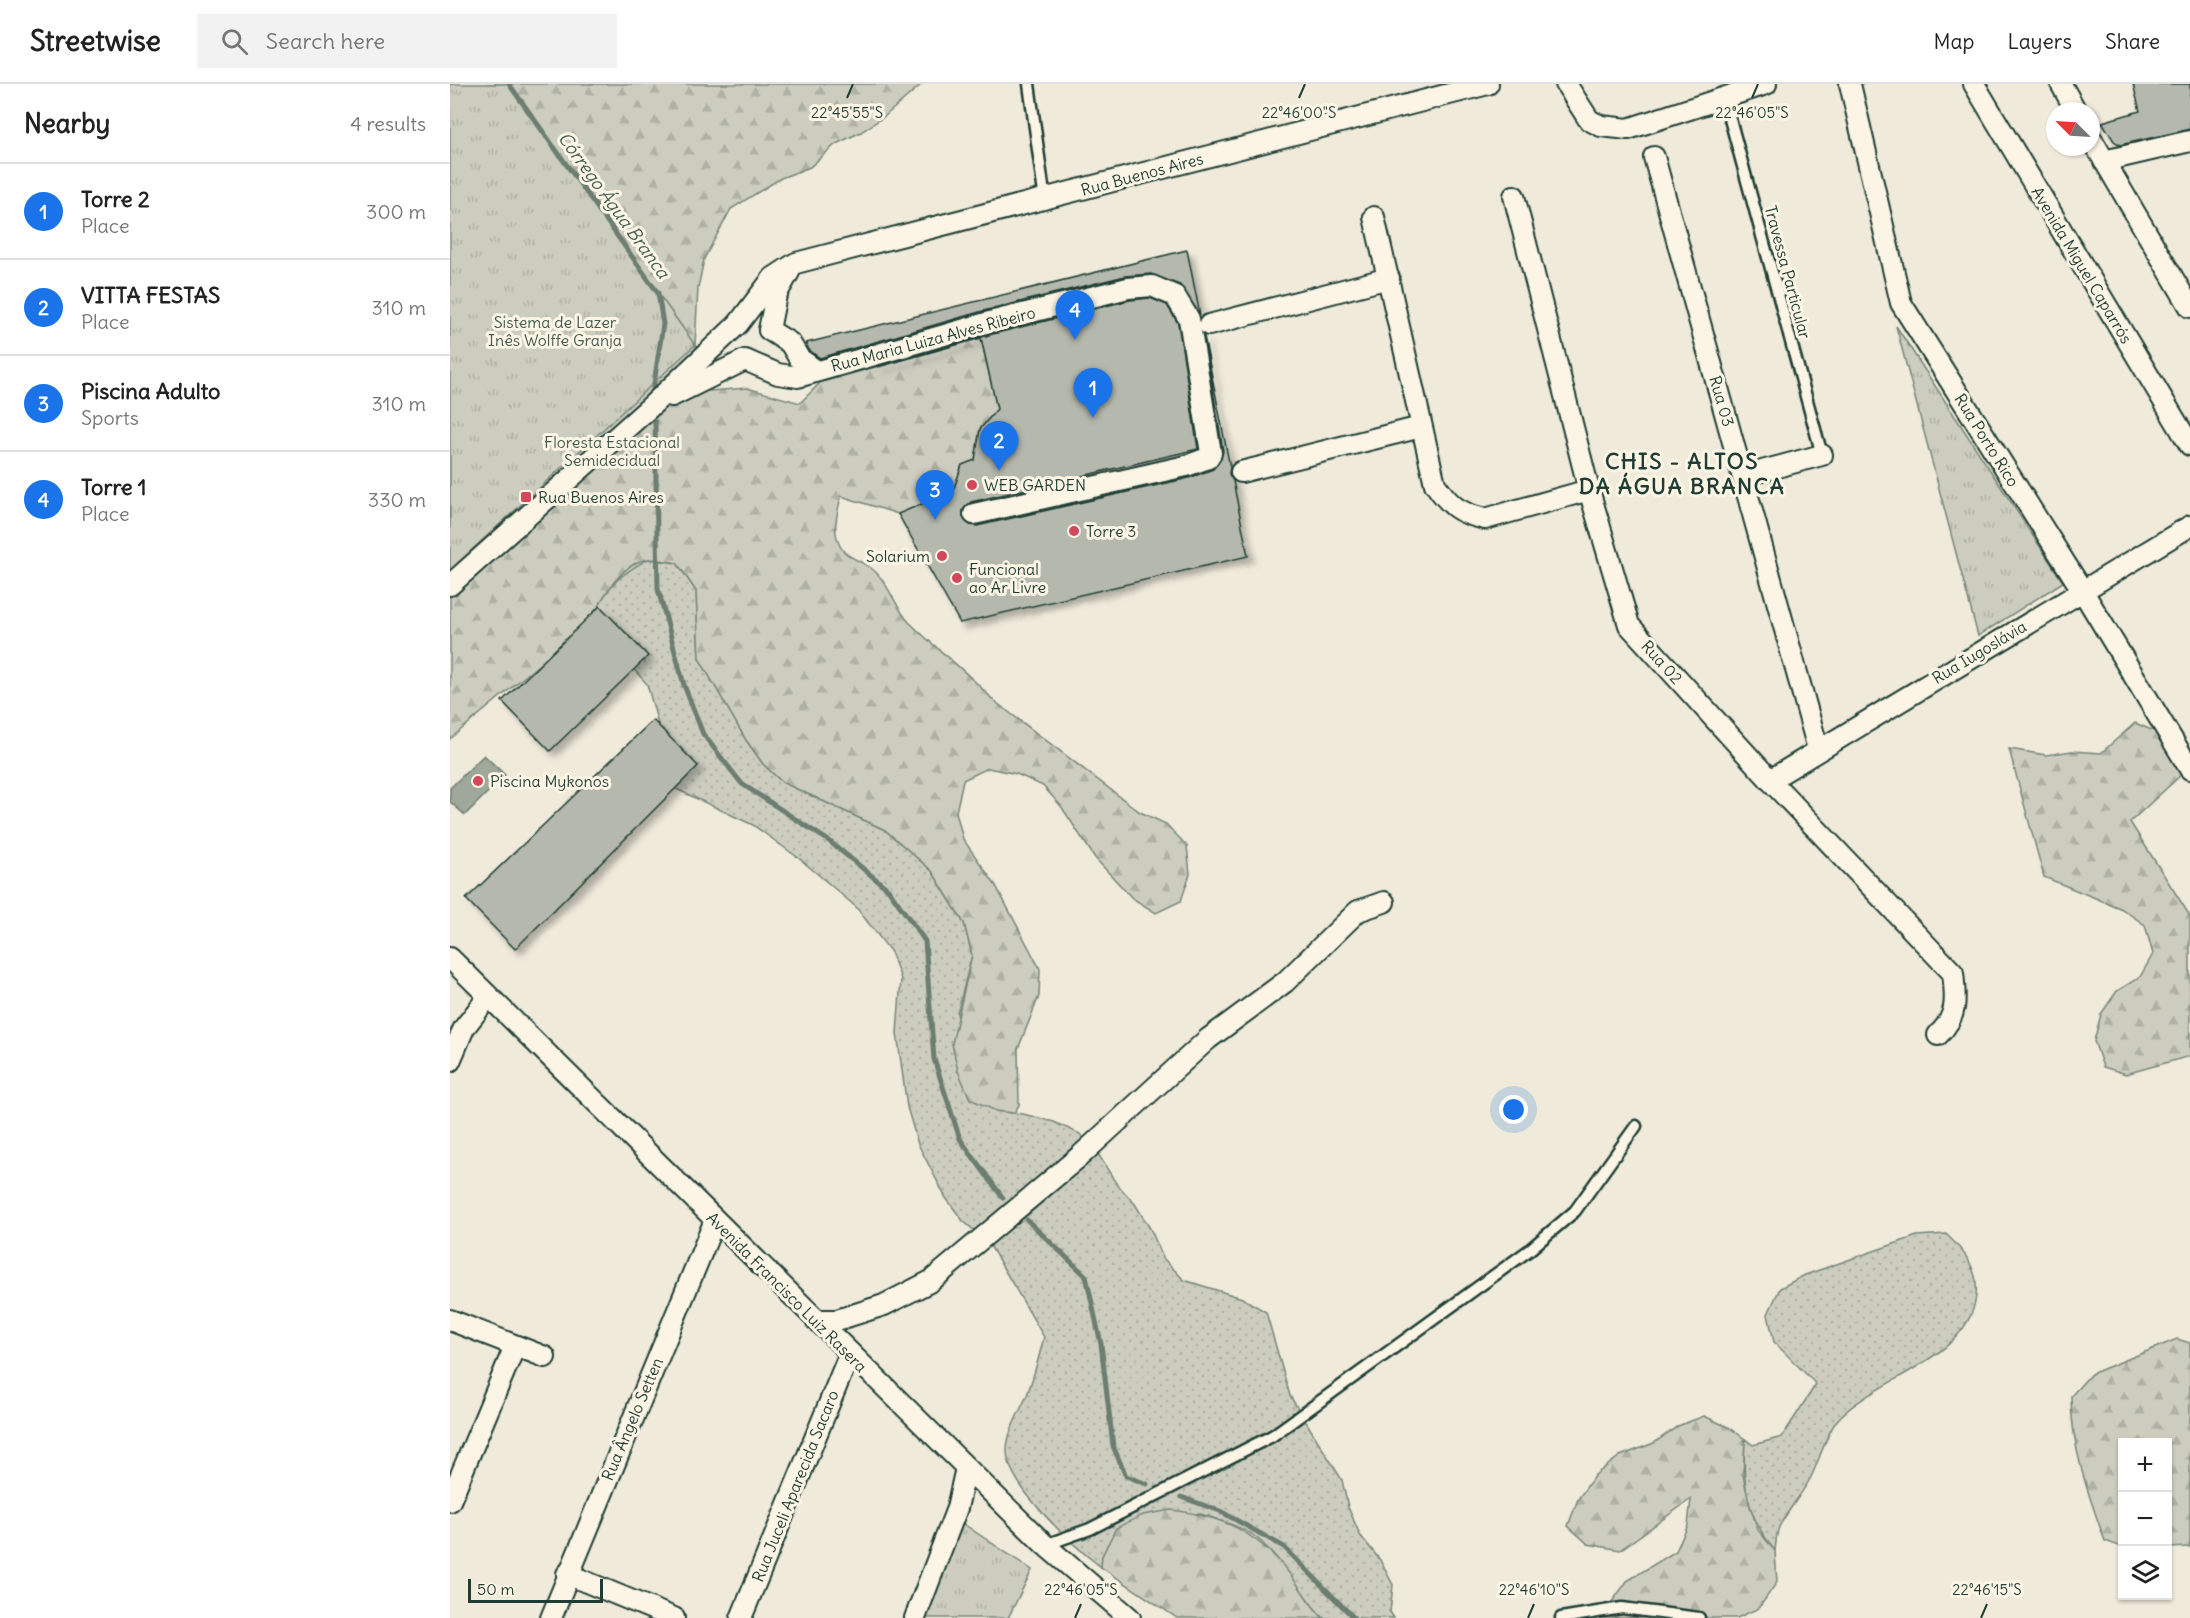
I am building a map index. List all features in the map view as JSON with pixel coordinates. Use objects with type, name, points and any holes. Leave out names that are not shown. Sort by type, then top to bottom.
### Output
[{"type":"street","name":"Rua Buenos Aires","points":[[796,263],[776,296],[769,330],[771,344],[765,356],[752,361],[745,360],[731,347],[731,335],[773,278],[796,263],[1045,201],[1330,123],[1488,84]]},
{"type":"street","points":[[1566,84],[1589,120],[1601,126],[1617,128],[1641,126],[1766,84]]},
{"type":"street","name":"Rua Porto Rico","points":[[1850,84],[1901,303],[2082,590],[2190,768]]},
{"type":"street","name":"Avenida Miguel Caparrós","points":[[1974,84],[2190,446]]},
{"type":"street","points":[[2061,84],[2071,102]]},
{"type":"street","points":[[2104,161],[2190,141]]},
{"type":"street","points":[[2100,154],[2190,307]]},
{"type":"street","name":"Rua 03","points":[[1654,157],[1818,749]]},
{"type":"street","name":"Rua 02","points":[[1514,196],[1589,490],[1629,625],[1770,780],[1953,973],[1957,1002],[1948,1026],[1938,1035]]},
{"type":"street","points":[[1374,217],[1435,484],[1449,504],[1468,515],[1485,519],[1589,490]]},
{"type":"street","points":[[1209,325],[1389,278]]},
{"type":"street","name":"Rua Maria Luiza Alves Ribeiro","points":[[817,371],[986,323],[1128,288],[1152,286],[1175,296],[1189,319],[1211,453],[1208,459],[1195,464],[974,514]]},
{"type":"street","points":[[738,324],[755,320],[790,344],[799,358],[817,371]]},
{"type":"street","name":"Rua Buenos Aires","points":[[450,585],[650,408],[738,324]]},
{"type":"street","name":"Rua Buenos Aires","points":[[650,408],[745,360]]},
{"type":"street","points":[[745,360],[778,374],[798,377],[817,371]]},
{"type":"street","points":[[1241,472],[1421,427]]},
{"type":"street","points":[[1743,476],[1822,455]]},
{"type":"street","name":"Rua Iugoslávia","points":[[1770,780],[2190,526]]},
{"type":"street","points":[[816,1320],[837,1320],[884,1305],[931,1281],[1080,1156],[1208,1039],[1285,982],[1358,911],[1384,902]]},
{"type":"street","name":"Avenida Francisco Luiz Rasera","points":[[450,958],[966,1468],[1045,1545],[1124,1616]]},
{"type":"street","points":[[450,1061],[464,1028],[488,997]]},
{"type":"street","name":"Rua Ângelo Setten","points":[[550,1618],[715,1220]]},
{"type":"street","points":[[450,1320],[545,1358]]},
{"type":"street","points":[[450,1501],[514,1346]]},
{"type":"street","name":"Rua Juceli Aparecida Sacaro","points":[[741,1618],[850,1353]]},
{"type":"street","points":[[915,1618],[957,1508],[966,1468]]},
{"type":"street","points":[[567,1574],[674,1618]]},
{"type":"lane","points":[[1029,84],[1045,201]]},
{"type":"lane","name":"Travessa Particular","points":[[1724,97],[1822,455]]},
{"type":"lane","points":[[1045,1545],[1090,1529],[1272,1436],[1528,1251],[1575,1210],[1636,1126]]},
{"type":"lane","points":[[1561,1618],[1622,1608],[1699,1618]]},
{"type":"green space","name":"Sistema de Lazer Inês Wolffe Granja","points":[[450,84],[509,84],[695,345],[450,570]]},
{"type":"green space","name":"Floresta Estacional Semidecidual","points":[[486,84],[922,84],[885,116],[861,132],[836,144],[810,167],[781,178],[731,209],[704,259],[698,288],[695,345],[710,391],[747,388],[800,403],[821,382],[981,338],[997,409],[980,429],[975,460],[962,465],[953,491],[898,514],[841,496],[836,524],[838,542],[845,553],[878,574],[909,622],[993,700],[1140,812],[1166,824],[1187,846],[1190,874],[1181,901],[1156,913],[1132,898],[1095,858],[1061,806],[1043,786],[1017,774],[988,768],[963,780],[956,812],[963,839],[996,886],[1040,969],[1039,996],[1018,1049],[1019,1105],[1014,1113],[996,1111],[970,1099],[958,1071],[952,1044],[972,955],[964,923],[932,871],[885,830],[782,782],[763,764],[746,740],[699,658],[696,591],[677,563],[648,559],[629,567],[613,583],[591,621],[450,739],[450,454]]},
{"type":"green space","points":[[1896,326],[2063,582],[1978,636]]},
{"type":"green space","points":[[648,559],[677,563],[696,591],[699,658],[746,740],[763,764],[782,782],[885,830],[932,871],[964,923],[972,955],[957,1014],[996,1111],[1023,1114],[1054,1122],[1080,1134],[1100,1157],[1116,1183],[1135,1204],[1151,1230],[1163,1258],[1184,1280],[1242,1298],[1266,1312],[1290,1396],[1342,1480],[1348,1507],[1360,1535],[1380,1560],[1393,1585],[1390,1612],[1394,1618],[1323,1618],[1274,1554],[1254,1536],[1234,1525],[1198,1513],[1102,1556],[1101,1567],[1044,1515],[1018,1481],[1010,1465],[1008,1444],[1011,1429],[1030,1388],[1044,1337],[988,1242],[963,1221],[946,1198],[918,1144],[907,1107],[897,1033],[901,979],[891,952],[856,907],[800,859],[753,825],[676,789],[647,684],[591,621],[613,584]]},
{"type":"green space","points":[[2135,723],[2161,734],[2183,773],[2130,822],[2190,916],[2190,1056],[2126,1074],[2103,1067],[2094,1041],[2101,1014],[2117,991],[2140,977],[2153,954],[2145,925],[2122,909],[2044,877],[2009,749],[2046,755],[2072,751],[2101,753]]},
{"type":"green space","points":[[1946,1234],[1965,1254],[1973,1269],[1976,1296],[1970,1317],[1957,1335],[1940,1351],[1857,1403],[1835,1423],[1810,1479],[1780,1525],[1775,1551],[1758,1525],[1748,1499],[1744,1471],[1745,1439],[1753,1445],[1782,1437],[1816,1384],[1774,1342],[1768,1314],[1780,1288],[1805,1275],[1917,1236]]},
{"type":"green space","points":[[2177,1339],[2190,1343],[2190,1547],[2172,1548],[2172,1438],[2118,1438],[2118,1546],[2105,1541],[2077,1451],[2072,1415],[2071,1396],[2091,1374]]},
{"type":"green space","points":[[1704,1416],[1730,1428],[1745,1439],[1743,1475],[1749,1503],[1758,1530],[1775,1551],[1777,1582],[1759,1608],[1737,1618],[1585,1618],[1610,1605],[1627,1581],[1676,1551],[1688,1525],[1691,1499],[1620,1550],[1588,1544],[1568,1526],[1578,1499],[1595,1475],[1620,1456],[1654,1443],[1678,1426]]},
{"type":"green space","points":[[1171,1510],[1223,1522],[1251,1537],[1277,1559],[1323,1618],[1177,1618],[1101,1567],[1102,1556],[1116,1528],[1143,1515]]},
{"type":"green space","points":[[962,1523],[1032,1570],[1008,1618],[926,1618]]},
{"type":"shaded area","name":"Piscina Mykonos","points":[[484,755],[505,775],[465,815],[450,802],[450,788]]},
{"type":"building","points":[[2133,84],[2190,84],[2190,129],[2120,145],[2114,141],[2102,122],[2140,111]]},
{"type":"building","points":[[1187,250],[1200,315],[1180,285],[1151,274],[1125,276],[983,311],[820,358],[809,350],[806,343]]},
{"type":"building","points":[[1150,298],[1167,305],[1178,323],[1198,449],[971,502],[963,510],[963,517],[970,525],[977,526],[1189,478],[1213,469],[1221,459],[1223,451],[1204,336],[1230,467],[1229,474],[1233,481],[1248,556],[960,623],[898,514],[953,491],[962,465],[975,460],[980,429],[997,409],[981,338],[878,367],[989,335],[1130,300]]},
{"type":"building","points":[[600,606],[648,656],[550,751],[502,701]]},
{"type":"building","points":[[653,720],[698,766],[515,949],[466,899]]},
{"type":"waterway","name":"Córrego Água Branca","points":[[509,84],[658,293],[663,324],[653,390]]},
{"type":"waterway","name":"Córrego Água Branca","points":[[655,422],[658,589],[684,685],[703,734],[742,784],[829,841],[888,889],[925,941],[934,1059],[960,1139],[1003,1198]]},
{"type":"waterway","name":"Córrego Água Branca","points":[[1027,1220],[1086,1276],[1101,1344],[1113,1446],[1126,1476],[1147,1484]]},
{"type":"waterway","name":"Córrego Água Branca","points":[[1181,1497],[1220,1511],[1284,1547],[1354,1618]]},
{"type":"place","name":"Torre 1","points":[[1075,340]]},
{"type":"place","name":"Torre 2","points":[[1093,418]]},
{"type":"place","name":"VITTA FESTAS","points":[[999,471]]},
{"type":"place","name":"WEB GARDEN","points":[[972,485]]},
{"type":"place","name":"Rua Buenos Aires","points":[[526,497]]},
{"type":"place","name":"Piscina Adulto","points":[[935,520]]},
{"type":"place","name":"Torre 3","points":[[1074,531]]},
{"type":"place","name":"Solarium","points":[[942,556]]},
{"type":"place","name":"Funcional ao Ar Livre","points":[[957,578]]},
{"type":"place","name":"Piscina Mykonos","points":[[478,781]]},
{"type":"district","name":"CHIS - ALTOS DA ÁGUA BRANCA","points":[[1682,474]]}]
